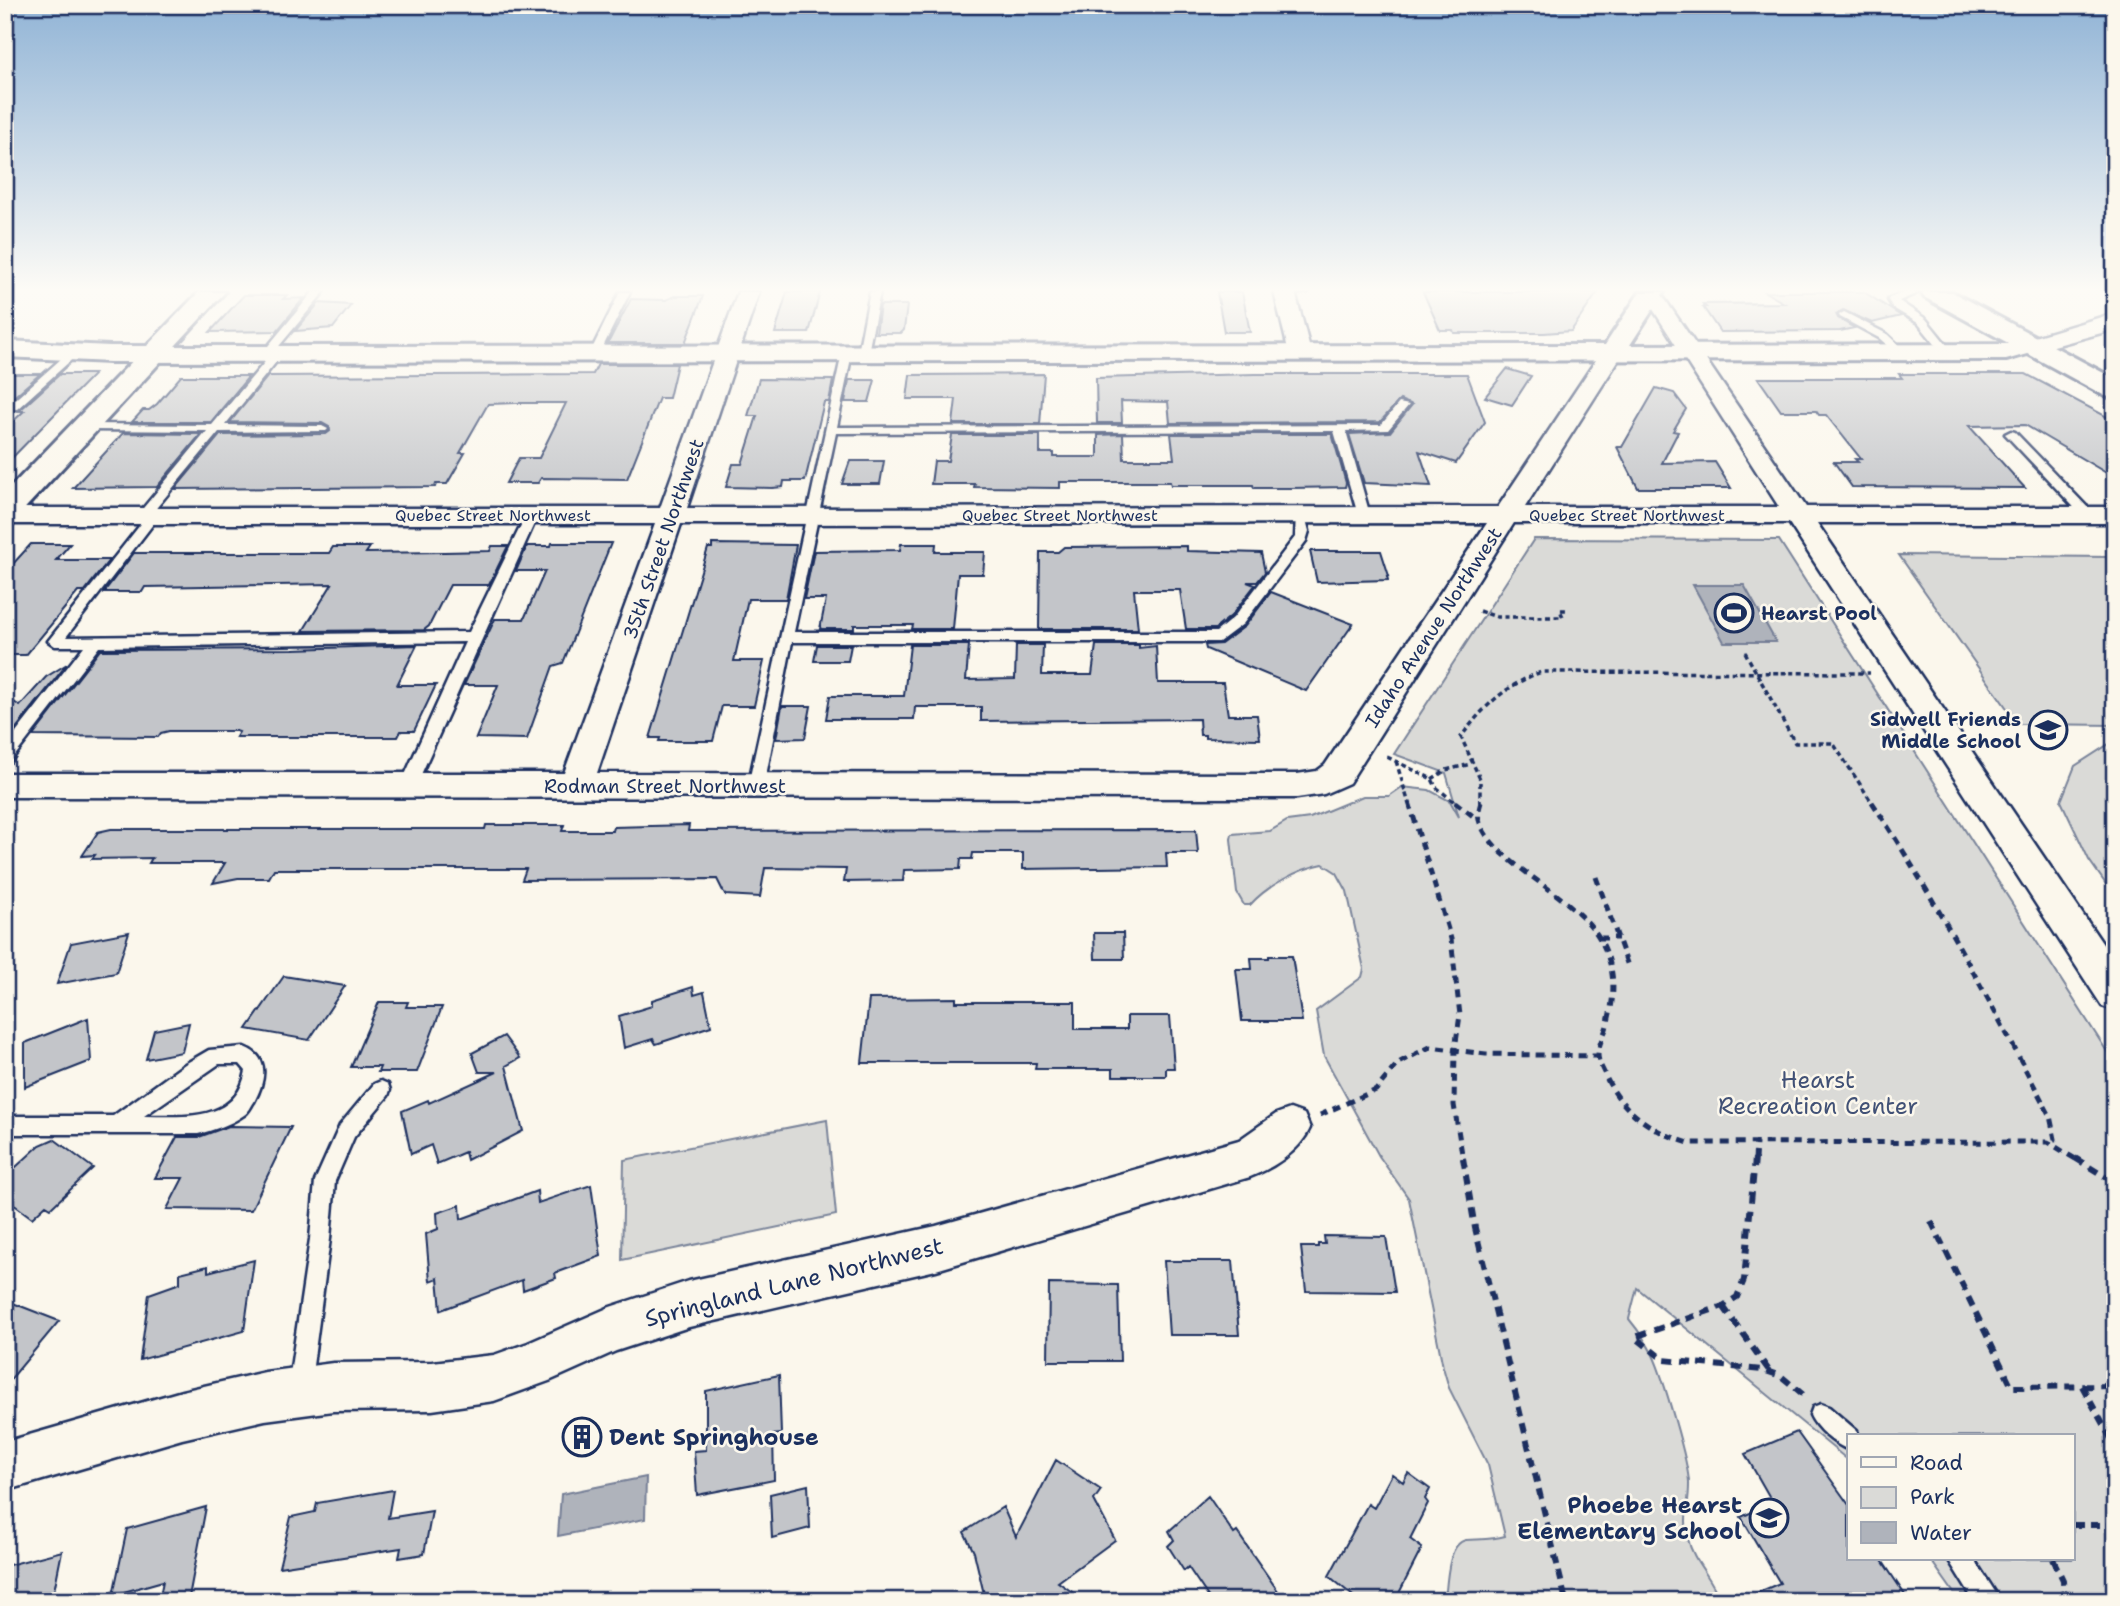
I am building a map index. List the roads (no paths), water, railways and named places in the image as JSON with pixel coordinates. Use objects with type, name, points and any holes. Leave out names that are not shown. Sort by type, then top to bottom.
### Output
[{"type":"street","points":[[5,514],[143,367]]},
{"type":"street","name":"35th Street Northwest","points":[[576,786],[722,367]]},
{"type":"street","name":"Idaho Avenue Northwest","points":[[1324,782],[1337,774],[1603,367]]},
{"type":"street","points":[[1699,367],[2115,993]]},
{"type":"street","points":[[2072,367],[2115,390]]},
{"type":"street","name":"Quebec Street Northwest","points":[[5,514],[2115,515]]},
{"type":"street","name":"Rodman Street Northwest","points":[[5,785],[1297,786],[1324,782]]},
{"type":"street","name":"Springland Lane Northwest","points":[[5,1467],[182,1415],[299,1391],[355,1385],[457,1384],[494,1378],[533,1365],[610,1330],[689,1304],[936,1248],[1250,1157],[1290,1128]]},
{"type":"lane","points":[[5,407],[13,407],[58,367]]},
{"type":"lane","points":[[262,367],[55,641],[474,638]]},
{"type":"lane","points":[[756,786],[831,430],[851,367]]},
{"type":"lane","points":[[831,430],[1384,428],[1403,405]]},
{"type":"lane","points":[[86,427],[322,429]]},
{"type":"lane","points":[[1339,428],[1364,515]]},
{"type":"lane","points":[[2011,434],[2088,515]]},
{"type":"lane","points":[[408,786],[532,515]]},
{"type":"lane","points":[[786,637],[1219,637],[1238,621],[1301,538],[1303,531],[1300,515]]},
{"type":"lane","points":[[5,758],[95,642]]},
{"type":"lane","points":[[5,1125],[115,1126],[198,1125],[240,1107],[253,1086],[256,1069],[244,1055],[216,1056],[192,1070],[115,1126]]},
{"type":"lane","points":[[299,1391],[320,1239],[325,1181],[347,1131],[381,1090]]},
{"type":"lane","points":[[1821,1415],[1847,1437]]},
{"type":"lane","points":[[1961,1560],[1989,1601]]},
{"type":"water","name":"Hearst Pool","points":[[1693,585],[1744,585],[1776,642],[1724,642]]},
{"type":"water","points":[[646,1477],[645,1519],[558,1536],[561,1494]]},
{"type":"place","name":"Hearst Pool","points":[[1734,613]]},
{"type":"place","name":"Sidwell Friends Middle School","points":[[2048,730]]},
{"type":"place","name":"Dent Springhouse","points":[[582,1437]]},
{"type":"place","name":"Phoebe Hearst Elementary School","points":[[1769,1518]]},
{"type":"park label","name":"Hearst Recreation Center","points":[[1818,1093]]}]
